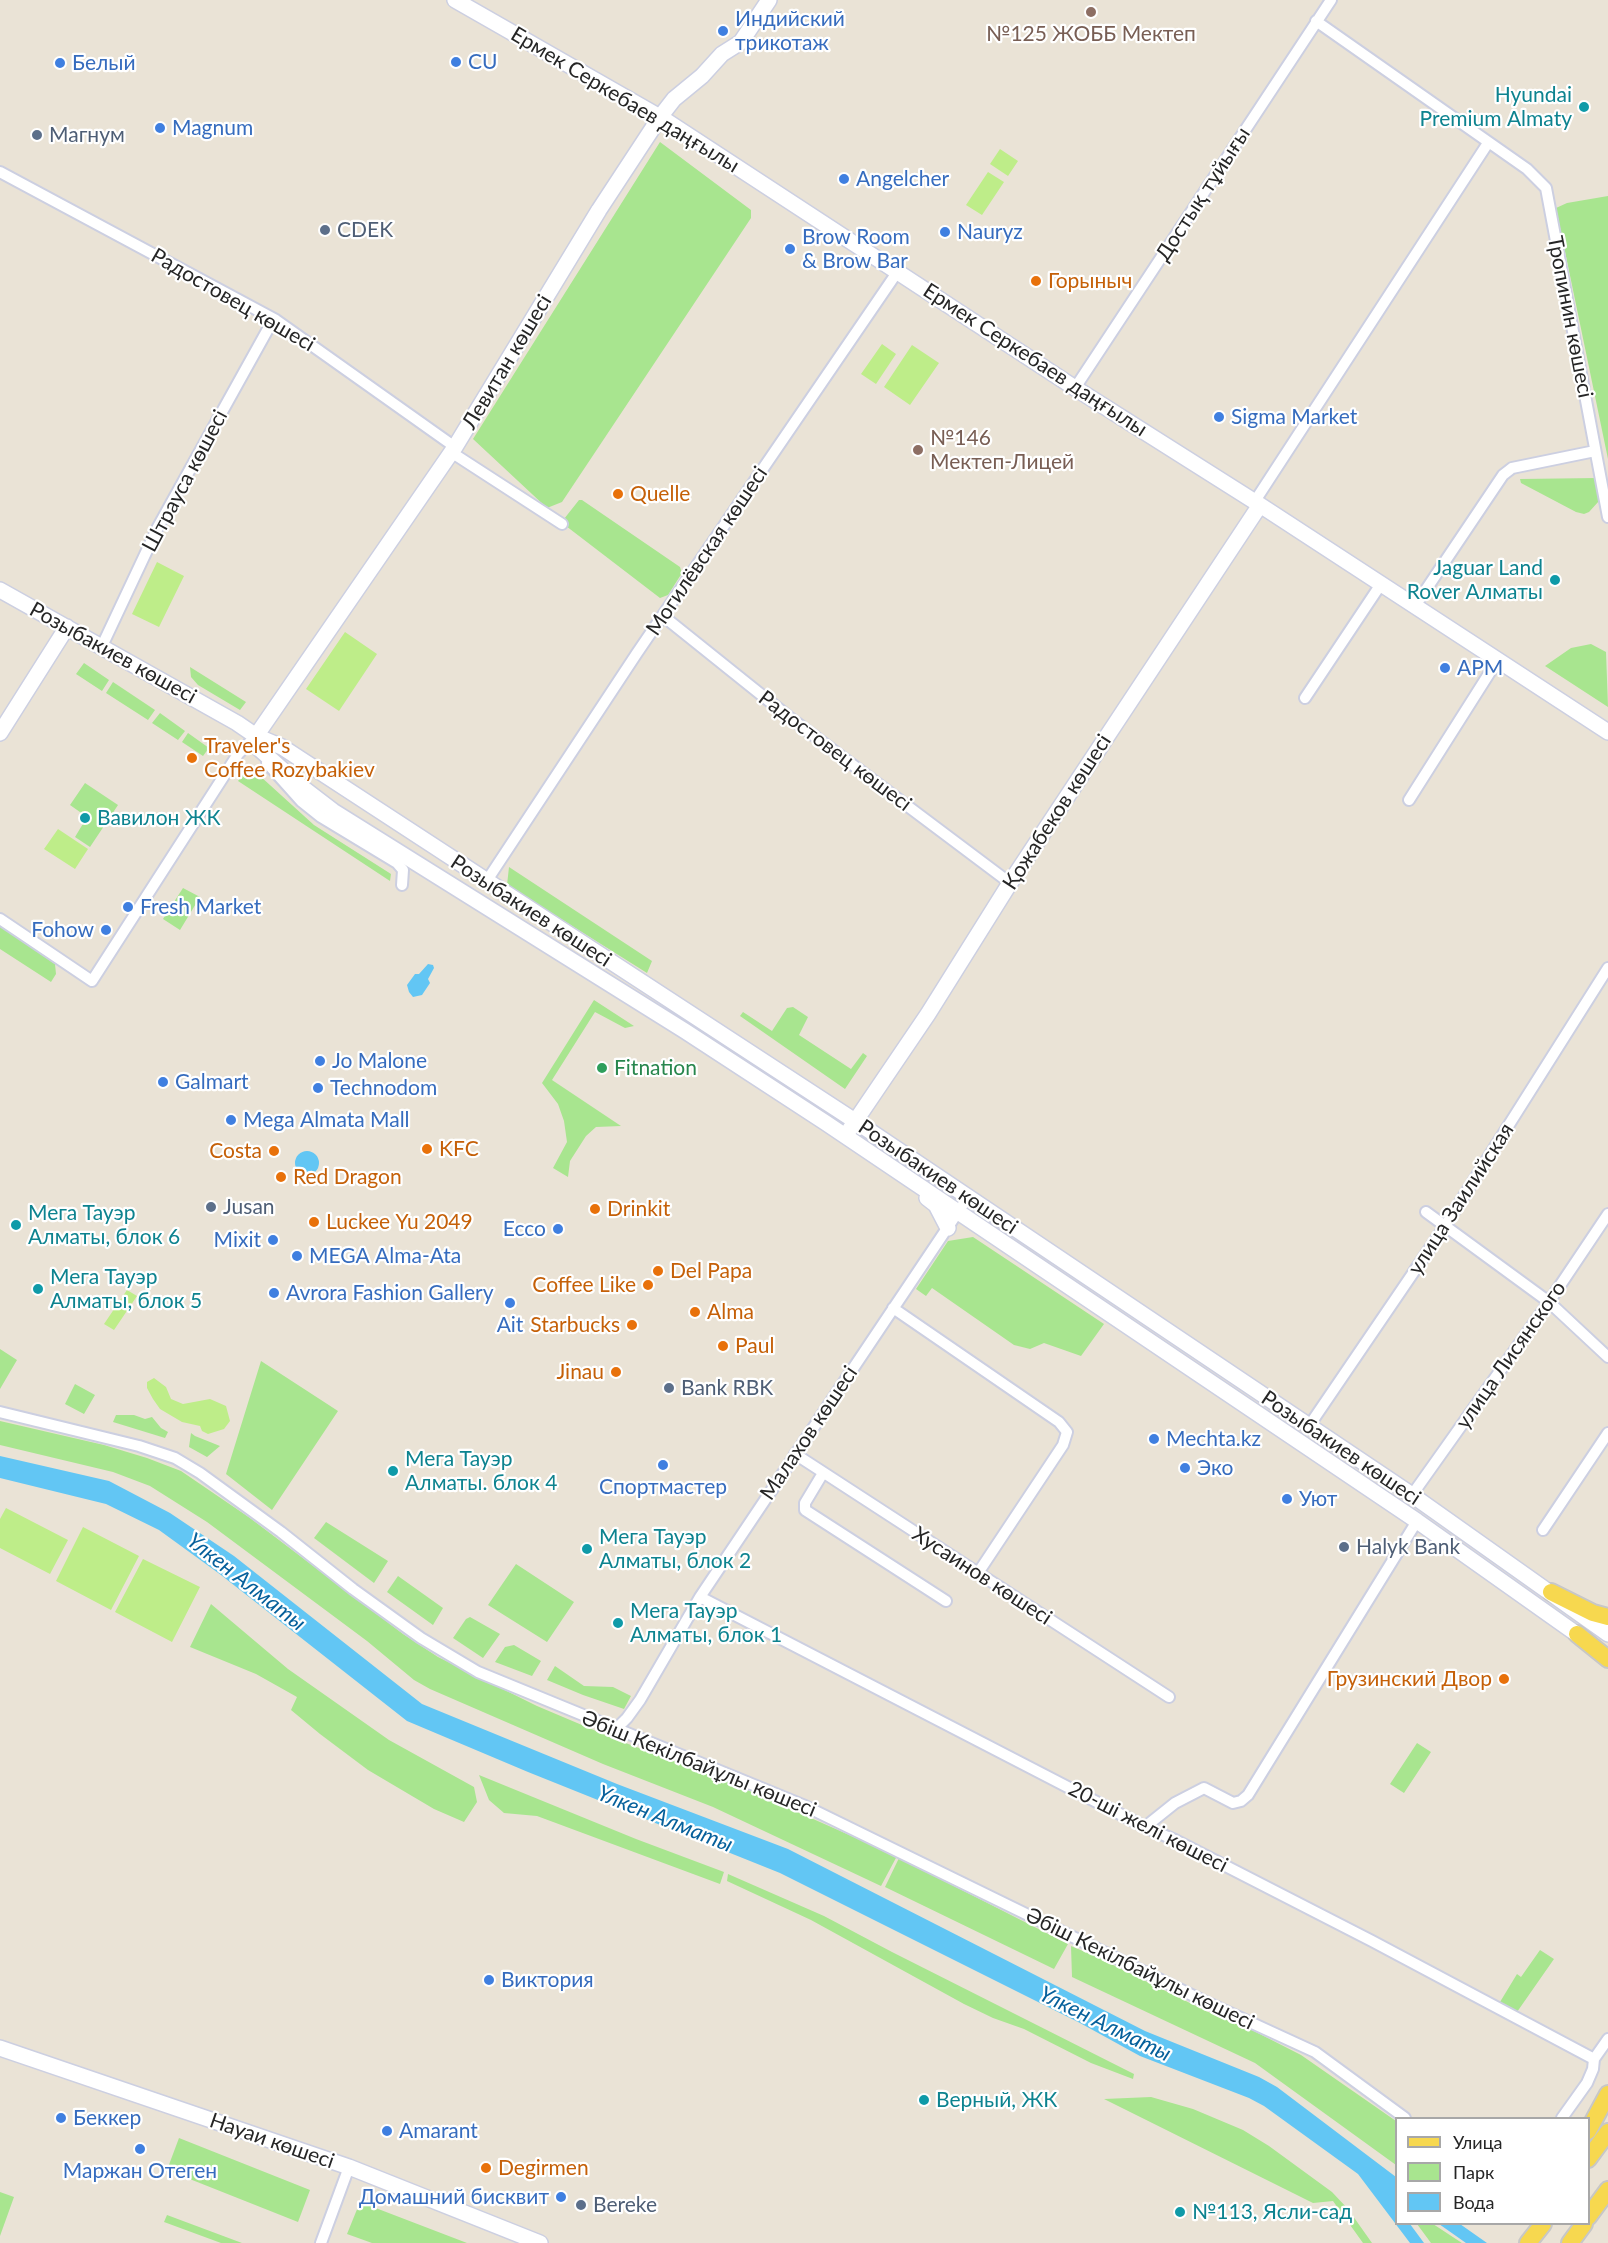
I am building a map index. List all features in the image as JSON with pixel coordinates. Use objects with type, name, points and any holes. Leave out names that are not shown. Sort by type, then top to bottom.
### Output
[{"type":"main road","points":[[1551,1592],[1593,1613],[1608,1617]]},
{"type":"main road","points":[[1577,1635],[1608,1657]]},
{"type":"main road","points":[[1590,2127],[1608,2094]]},
{"type":"main road","points":[[1590,2156],[1608,2132]]},
{"type":"main road","points":[[1590,2217],[1608,2190]]},
{"type":"main road","points":[[1528,2243],[1541,2225]]},
{"type":"main road","points":[[1570,2242],[1584,2225]]},
{"type":"street","name":"Ермек Серкебаев даңғылы","points":[[455,0],[660,117],[1608,732]]},
{"type":"street","name":"Левитан көшесі","points":[[256,740],[455,451],[599,210],[660,117],[674,99],[702,76],[722,54],[741,42],[769,0]]},
{"type":"street","name":"Достық тұйығы","points":[[1075,388],[1331,0]]},
{"type":"street","points":[[1258,503],[1488,143],[1316,21]]},
{"type":"street","name":"Тропинин көшесі","points":[[1488,143],[1527,169],[1546,188],[1608,517]]},
{"type":"street","name":"Радостовец көшесі","points":[[0,172],[276,320],[455,451],[562,524]]},
{"type":"street","name":"Могилёвская көшесі","points":[[486,882],[663,616],[898,271]]},
{"type":"street","name":"Штрауса көшесі","points":[[102,646],[158,527],[268,329],[276,320]]},
{"type":"street","points":[[1414,606],[1503,475],[1512,468],[1595,451]]},
{"type":"street","name":"Қожабеков көшесі","points":[[844,1136],[928,1014],[1010,883],[1258,503]]},
{"type":"street","points":[[1305,698],[1381,584]]},
{"type":"street","name":"Розыбакиев көшесі","points":[[0,590],[237,723],[256,740],[285,773],[333,811],[685,1031],[959,1212],[1417,1521],[1577,1635]]},
{"type":"street","name":"Радостовец көшесі","points":[[663,616],[789,717],[1010,883]]},
{"type":"street","points":[[0,733],[67,627]]},
{"type":"street","points":[[1409,800],[1497,661]]},
{"type":"street","points":[[0,919],[92,981],[238,753],[256,740],[263,758],[301,801],[397,863],[403,870],[402,885]]},
{"type":"street","name":"Розыбакиев көшесі","points":[[256,740],[282,747],[855,1121],[1412,1495],[1608,1634]]},
{"type":"street","name":"улица Заилийская","points":[[1309,1426],[1445,1226],[1608,968]]},
{"type":"street","points":[[865,1150],[900,1180],[936,1204],[948,1228]]},
{"type":"street","name":"Малахов көшесі","points":[[615,1730],[640,1700],[700,1597],[968,1197]]},
{"type":"street","points":[[1426,1212],[1549,1302],[1608,1357]]},
{"type":"street","name":"улица Лисянского","points":[[1412,1495],[1549,1302],[1608,1214]]},
{"type":"street","points":[[893,1308],[1059,1422],[1067,1432],[1063,1445],[978,1573]]},
{"type":"street","name":"Әбіш Кекілбайұлы көшесі","points":[[0,1412],[128,1443],[175,1458],[200,1473],[281,1532],[353,1589],[421,1638],[478,1672],[805,1806],[1193,1996],[1315,2052],[1404,2117]]},
{"type":"street","points":[[1543,1530],[1608,1433]]},
{"type":"street","name":"Хусаинов көшесі","points":[[795,1454],[1168,1697]]},
{"type":"street","points":[[823,1473],[804,1503],[805,1510],[946,1601]]},
{"type":"street","points":[[1145,1827],[1175,1803],[1204,1788],[1233,1803],[1241,1802],[1248,1795],[1417,1521]]},
{"type":"street","name":"20-ші желі көшесі","points":[[700,1597],[1145,1827],[1183,1844],[1372,1941],[1594,2059]]},
{"type":"street","points":[[1563,2117],[1587,2083],[1593,2069],[1594,2059],[1608,2039]]},
{"type":"street","name":"Науаи көшесі","points":[[0,2048],[349,2167],[540,2243]]},
{"type":"street","points":[[321,2243],[349,2167]]},
{"type":"street","points":[[1590,2217],[1608,2196]]},
{"type":"green space","points":[[660,142],[751,210],[751,218],[562,502],[547,508],[473,439]]},
{"type":"green space","points":[[1000,149],[1018,161],[1008,176],[990,164]]},
{"type":"green space","points":[[988,172],[1004,182],[982,215],[966,205]]},
{"type":"green space","points":[[1608,196],[1608,459],[1556,208],[1567,203]]},
{"type":"green space","points":[[882,344],[896,354],[876,384],[861,374]]},
{"type":"green space","points":[[912,345],[939,363],[910,405],[884,387]]},
{"type":"green space","points":[[1597,478],[1599,501],[1584,514],[1521,483],[1520,479]]},
{"type":"green space","points":[[579,500],[680,567],[682,573],[668,595],[660,598],[566,526],[564,519]]},
{"type":"green space","points":[[157,562],[184,576],[159,627],[132,614]]},
{"type":"green space","points":[[345,632],[377,654],[339,711],[306,689]]},
{"type":"green space","points":[[1591,644],[1606,652],[1608,707],[1545,666],[1571,648]]},
{"type":"green space","points":[[84,663],[109,680],[102,691],[76,674]]},
{"type":"green space","points":[[190,667],[246,702],[240,710],[198,685],[191,677]]},
{"type":"green space","points":[[113,682],[155,710],[148,720],[106,693]]},
{"type":"green space","points":[[160,713],[185,731],[178,740],[152,723]]},
{"type":"green space","points":[[188,733],[209,748],[203,756],[182,742]]},
{"type":"green space","points":[[249,766],[314,825],[391,874],[390,881],[238,781]]},
{"type":"green space","points":[[85,783],[118,805],[90,847],[75,837],[87,817],[70,805]]},
{"type":"green space","points":[[58,829],[88,849],[75,869],[44,849]]},
{"type":"green space","points":[[509,867],[652,961],[647,973],[507,885]]},
{"type":"green space","points":[[183,888],[200,897],[180,930],[163,919]]},
{"type":"green space","points":[[0,926],[55,964],[56,974],[51,982],[0,949]]},
{"type":"green space","points":[[594,1000],[634,1026],[625,1028],[595,1012],[552,1080],[621,1126],[596,1127],[586,1136],[570,1161],[568,1177],[553,1168],[567,1142],[564,1121],[558,1104],[542,1083]]},
{"type":"green space","points":[[793,1007],[808,1017],[799,1035],[851,1069],[863,1053],[867,1056],[845,1089],[740,1016],[743,1012],[772,1031],[787,1008]]},
{"type":"green space","points":[[973,1237],[1104,1324],[1081,1356],[1044,1343],[1030,1349],[1014,1345],[932,1288],[926,1296],[916,1289],[948,1241]]},
{"type":"green space","points":[[127,1290],[137,1296],[114,1330],[104,1324]]},
{"type":"green space","points":[[0,1349],[17,1360],[0,1389]]},
{"type":"green space","points":[[261,1361],[338,1411],[272,1510],[226,1474]]},
{"type":"green space","points":[[154,1378],[166,1387],[171,1399],[183,1404],[210,1399],[226,1406],[230,1421],[224,1429],[208,1434],[202,1431],[200,1426],[182,1422],[160,1409],[153,1399],[147,1388],[147,1382]]},
{"type":"green space","points":[[75,1384],[95,1395],[84,1414],[65,1404]]},
{"type":"green space","points":[[116,1415],[134,1415],[145,1419],[152,1417],[161,1428],[168,1432],[165,1438],[113,1422]]},
{"type":"green space","points":[[0,1421],[104,1445],[181,1471],[250,1518],[403,1634],[438,1657],[537,1706],[615,1739],[727,1781],[897,1856],[881,1886],[713,1807],[603,1764],[430,1689],[414,1680],[367,1641],[207,1522],[150,1486],[113,1472],[0,1445]]},
{"type":"green space","points":[[191,1433],[220,1446],[207,1457],[189,1447]]},
{"type":"green space","points":[[6,1508],[68,1540],[50,1574],[0,1548],[0,1519]]},
{"type":"green space","points":[[326,1522],[388,1561],[374,1583],[314,1538]]},
{"type":"green space","points":[[83,1527],[139,1556],[111,1610],[56,1581]]},
{"type":"green space","points":[[143,1559],[200,1587],[172,1642],[115,1612]]},
{"type":"green space","points":[[516,1564],[574,1602],[547,1642],[488,1605]]},
{"type":"green space","points":[[398,1576],[443,1608],[433,1625],[387,1592]]},
{"type":"green space","points":[[211,1604],[288,1669],[389,1740],[474,1787],[477,1802],[464,1822],[434,1809],[368,1770],[291,1710],[297,1697],[256,1674],[190,1647]]},
{"type":"green space","points":[[470,1617],[500,1634],[483,1658],[453,1638],[466,1619]]},
{"type":"green space","points":[[514,1645],[541,1661],[532,1676],[495,1662],[505,1647]]},
{"type":"green space","points":[[555,1666],[584,1686],[613,1687],[631,1696],[624,1709],[583,1695],[547,1680]]},
{"type":"green space","points":[[1417,1743],[1431,1752],[1404,1793],[1390,1784]]},
{"type":"green space","points":[[479,1775],[724,1872],[720,1884],[537,1816],[504,1813],[489,1800]]},
{"type":"green space","points":[[899,1858],[1068,1944],[1054,1969],[885,1887]]},
{"type":"green space","points":[[728,1874],[824,1916],[1134,2074],[1133,2079],[1091,2063],[1024,2029],[964,2004],[811,1920],[727,1881]]},
{"type":"green space","points":[[1071,1946],[1301,2055],[1395,2120],[1395,2164],[1255,2063],[1072,1977]]},
{"type":"green space","points":[[1540,1950],[1554,1959],[1517,2012],[1500,2002],[1517,1974],[1521,1977]]},
{"type":"green space","points":[[1151,2097],[1193,2109],[1243,2130],[1269,2146],[1332,2192],[1348,2209],[1372,2243],[1363,2243],[1333,2201],[1313,2203],[1104,2099]]},
{"type":"green space","points":[[179,2138],[310,2190],[298,2222],[167,2170]]},
{"type":"green space","points":[[0,2192],[14,2197],[0,2236]]},
{"type":"green space","points":[[360,2202],[467,2243],[372,2243],[347,2234]]},
{"type":"green space","points":[[167,2215],[242,2243],[221,2243],[164,2222]]},
{"type":"green space","points":[[1418,2225],[1435,2225],[1462,2243],[1431,2243]]},
{"type":"water","points":[[428,964],[433,965],[434,968],[428,979],[430,983],[422,995],[413,997],[407,985],[415,974],[419,974]]},
{"type":"water","points":[[307,1151],[315,1155],[319,1163],[315,1171],[307,1175],[299,1171],[295,1163],[299,1155]]},
{"type":"water","name":"Үлкен Алматы","points":[[0,1456],[109,1481],[170,1513],[234,1556],[422,1704],[617,1784],[788,1849],[1145,2031],[1259,2077],[1277,2087],[1395,2176],[1395,2223],[1358,2174],[1264,2106],[1249,2098],[1140,2056],[1080,2023],[780,1873],[407,1721],[221,1575],[159,1530],[106,1504],[0,1478]]},
{"type":"water","points":[[1396,2225],[1411,2225],[1424,2243],[1410,2243]]},
{"type":"water","points":[[1440,2225],[1461,2225],[1487,2243],[1466,2243]]},
{"type":"place","name":"№125 ЖОББ Мектеп","points":[[1091,12]]},
{"type":"place","name":"Индийский трикотаж","points":[[723,31]]},
{"type":"place","name":"CU","points":[[456,62]]},
{"type":"place","name":"Белый","points":[[60,63]]},
{"type":"place","name":"Hyundai Premium Almaty","points":[[1584,107]]},
{"type":"place","name":"Magnum","points":[[160,128]]},
{"type":"place","name":"Магнум","points":[[37,135]]},
{"type":"place","name":"Angelcher","points":[[844,179]]},
{"type":"place","name":"CDEK","points":[[325,230]]},
{"type":"place","name":"Nauryz","points":[[945,232]]},
{"type":"place","name":"Brow Room & Brow Bar","points":[[790,249]]},
{"type":"place","name":"Горыныч","points":[[1036,281]]},
{"type":"place","name":"Sigma Market","points":[[1219,417]]},
{"type":"place","name":"№146 Мектеп-Лицей","points":[[918,450]]},
{"type":"place","name":"Quelle","points":[[618,494]]},
{"type":"place","name":"Jaguar Land Rover Алматы","points":[[1555,580]]},
{"type":"place","name":"APM","points":[[1445,668]]},
{"type":"place","name":"Traveler's Coffee Rozybakiev","points":[[192,758]]},
{"type":"place","name":"Вавилон ЖК","points":[[85,818]]},
{"type":"place","name":"Fresh Market","points":[[128,907]]},
{"type":"place","name":"Fohow","points":[[106,930]]},
{"type":"place","name":"Jo Malone","points":[[320,1061]]},
{"type":"place","name":"Fitnation","points":[[602,1068]]},
{"type":"place","name":"Galmart","points":[[163,1082]]},
{"type":"place","name":"Technodom","points":[[318,1088]]},
{"type":"place","name":"Mega Almata Mall","points":[[231,1120]]},
{"type":"place","name":"KFC","points":[[427,1149]]},
{"type":"place","name":"Costa","points":[[274,1151]]},
{"type":"place","name":"Red Dragon","points":[[281,1177]]},
{"type":"place","name":"Jusan","points":[[211,1207]]},
{"type":"place","name":"Drinkit","points":[[595,1209]]},
{"type":"place","name":"Luckee Yu 2049","points":[[314,1222]]},
{"type":"place","name":"Мега Тауэр Алматы, блок 6","points":[[16,1225]]},
{"type":"place","name":"Ecco","points":[[558,1229]]},
{"type":"place","name":"Mixit","points":[[273,1240]]},
{"type":"place","name":"MEGA Alma-Ata","points":[[297,1256]]},
{"type":"place","name":"Del Papa","points":[[658,1271]]},
{"type":"place","name":"Coffee Like","points":[[648,1285]]},
{"type":"place","name":"Мега Тауэр Алматы, блок 5","points":[[38,1289]]},
{"type":"place","name":"Avrora Fashion Gallery","points":[[274,1293]]},
{"type":"place","name":"Ait","points":[[510,1303]]},
{"type":"place","name":"Alma","points":[[695,1312]]},
{"type":"place","name":"Starbucks","points":[[632,1325]]},
{"type":"place","name":"Paul","points":[[723,1346]]},
{"type":"place","name":"Jinau","points":[[616,1372]]},
{"type":"place","name":"Bank RBK","points":[[669,1388]]},
{"type":"place","name":"Mechta.kz","points":[[1154,1439]]},
{"type":"place","name":"Спортмастер","points":[[663,1465]]},
{"type":"place","name":"Эко","points":[[1185,1468]]},
{"type":"place","name":"Мега Тауэр Алматы. блок 4","points":[[393,1471]]},
{"type":"place","name":"Уют","points":[[1287,1499]]},
{"type":"place","name":"Halyk Bank","points":[[1344,1547]]},
{"type":"place","name":"Мега Тауэр Алматы, блок 2","points":[[587,1549]]},
{"type":"place","name":"Мега Тауэр Алматы, блок 1","points":[[618,1623]]},
{"type":"place","name":"Грузинский Двор","points":[[1504,1679]]},
{"type":"place","name":"Виктория","points":[[489,1980]]},
{"type":"place","name":"Верный, ЖК","points":[[924,2100]]},
{"type":"place","name":"Беккер","points":[[61,2118]]},
{"type":"place","name":"Amarant","points":[[387,2131]]},
{"type":"place","name":"Маржан Отеген","points":[[140,2149]]},
{"type":"place","name":"Degirmen","points":[[486,2168]]},
{"type":"place","name":"Домашний бисквит","points":[[561,2197]]},
{"type":"place","name":"Bereke","points":[[581,2205]]},
{"type":"place","name":"№113, Ясли-сад","points":[[1180,2212]]}]
